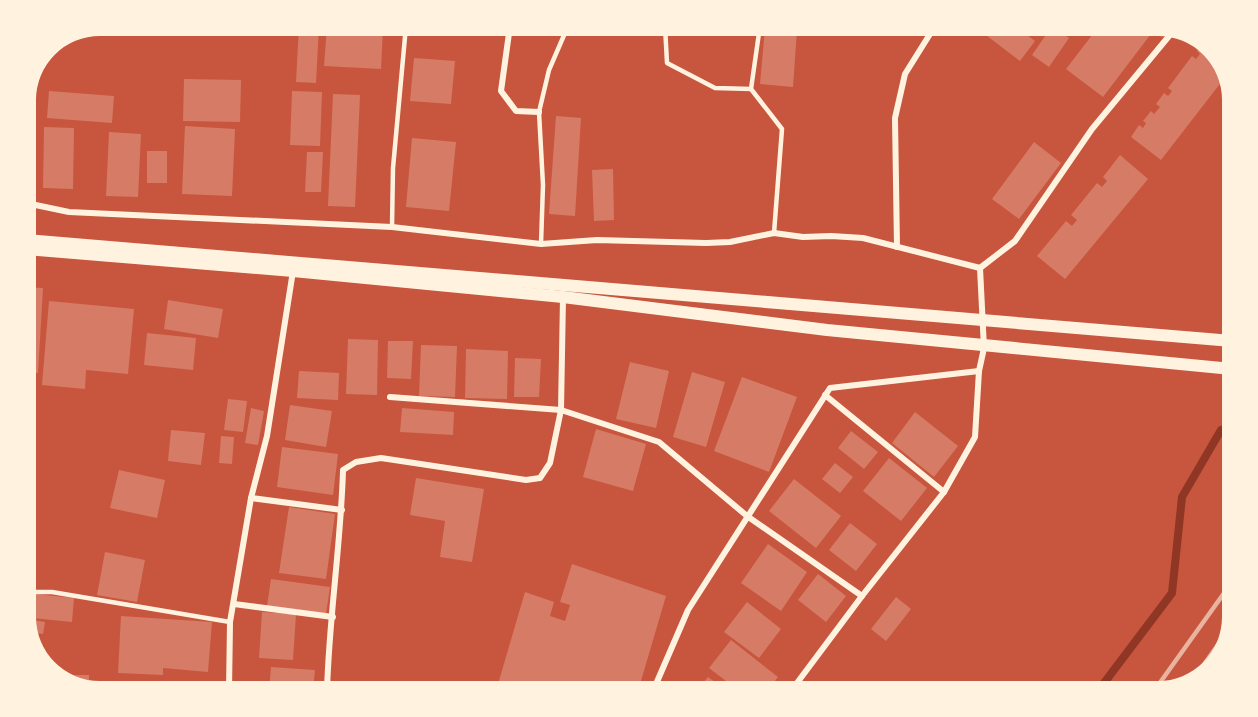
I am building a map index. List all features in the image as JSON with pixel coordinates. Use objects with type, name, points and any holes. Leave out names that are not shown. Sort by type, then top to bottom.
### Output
[{"type":"main road","points":[[36,241],[1222,340]]},
{"type":"main road","points":[[36,250],[293,271],[563,297],[827,330],[1222,368]]},
{"type":"street","points":[[509,36],[501,91],[516,111],[539,112]]},
{"type":"street","points":[[897,247],[895,118],[905,74],[929,36]]},
{"type":"street","points":[[980,268],[1015,241],[1092,129],[1168,37]]},
{"type":"street","points":[[36,205],[69,212],[392,227],[541,244],[597,240],[730,242],[774,233],[803,237],[863,238],[980,268]]},
{"type":"street","points":[[799,681],[862,596],[944,492],[975,438],[979,371],[984,348],[980,268]]},
{"type":"street","points":[[229,681],[230,622],[251,498],[267,436],[293,271]]},
{"type":"street","points":[[327,681],[342,510],[343,470],[356,462],[381,459],[526,480],[540,478],[550,463],[561,410],[563,297]]},
{"type":"street","points":[[659,681],[688,610],[830,387],[979,371]]},
{"type":"street","points":[[825,395],[944,492]]},
{"type":"street","points":[[390,398],[561,410],[658,442],[747,516],[862,596]]},
{"type":"street","points":[[251,498],[342,510]]},
{"type":"street","points":[[234,604],[333,617]]},
{"type":"lane","points":[[392,227],[393,168],[405,36]]},
{"type":"lane","points":[[541,244],[543,185],[539,112],[549,70],[564,36]]},
{"type":"lane","points":[[666,36],[667,63],[715,88],[751,89]]},
{"type":"lane","points":[[759,36],[751,89],[782,129],[774,233]]},
{"type":"lane","points":[[36,592],[52,592],[230,622]]},
{"type":"building","points":[[298,36],[318,36],[316,83],[296,82]]},
{"type":"building","points":[[326,36],[383,36],[381,69],[324,66]]},
{"type":"building","points":[[764,36],[797,36],[793,87],[760,84]]},
{"type":"building","points":[[987,36],[1028,36],[1035,41],[1020,61]]},
{"type":"building","points":[[1045,36],[1069,38],[1049,67],[1032,55]]},
{"type":"building","points":[[1091,36],[1149,36],[1103,97],[1066,69]]},
{"type":"building","points":[[1197,51],[1206,58],[1211,65],[1220,84],[1161,160],[1131,137],[1139,125],[1143,128],[1146,123],[1143,121],[1151,111],[1154,114],[1160,107],[1156,104],[1164,93],[1168,96],[1172,91],[1168,88],[1192,56],[1196,59],[1200,54]]},
{"type":"building","points":[[414,58],[455,61],[451,104],[410,101]]},
{"type":"building","points":[[184,79],[241,80],[240,122],[183,121]]},
{"type":"building","points":[[49,91],[114,96],[112,123],[47,118]]},
{"type":"building","points":[[292,91],[322,92],[320,146],[290,145]]},
{"type":"building","points":[[333,94],[360,95],[355,207],[328,206]]},
{"type":"building","points":[[556,116],[581,118],[575,216],[549,214]]},
{"type":"building","points":[[185,126],[235,129],[232,196],[182,194]]},
{"type":"building","points":[[44,127],[74,128],[73,189],[43,188]]},
{"type":"building","points":[[109,132],[141,134],[138,197],[106,196]]},
{"type":"building","points":[[412,138],[456,142],[449,211],[406,207]]},
{"type":"building","points":[[1034,142],[1061,163],[1019,219],[992,199]]},
{"type":"building","points":[[147,151],[167,151],[167,183],[147,183]]},
{"type":"building","points":[[307,152],[323,152],[321,192],[305,192]]},
{"type":"building","points":[[1120,155],[1148,179],[1065,279],[1037,256],[1066,221],[1072,226],[1077,220],[1071,215],[1097,183],[1102,187],[1107,181],[1103,177]]},
{"type":"building","points":[[613,169],[614,220],[594,221],[592,170]]},
{"type":"building","points":[[36,288],[43,288],[38,373],[36,373]]},
{"type":"building","points":[[168,300],[223,309],[218,338],[164,329]]},
{"type":"building","points":[[49,301],[134,309],[128,374],[86,370],[85,389],[42,385]]},
{"type":"building","points":[[147,333],[196,338],[193,370],[144,365]]},
{"type":"building","points":[[348,339],[378,340],[377,395],[346,394]]},
{"type":"building","points":[[388,341],[413,341],[411,379],[387,378]]},
{"type":"building","points":[[421,345],[457,346],[455,397],[419,396]]},
{"type":"building","points":[[466,349],[508,351],[507,399],[465,398]]},
{"type":"building","points":[[515,358],[541,359],[539,397],[514,397]]},
{"type":"building","points":[[630,362],[669,371],[656,428],[616,419]]},
{"type":"building","points":[[299,371],[339,373],[338,400],[297,398]]},
{"type":"building","points":[[692,372],[725,382],[706,447],[673,437]]},
{"type":"building","points":[[742,377],[797,397],[769,472],[714,451]]},
{"type":"building","points":[[228,399],[247,401],[243,432],[224,430]]},
{"type":"building","points":[[290,405],[332,411],[326,447],[285,440]]},
{"type":"building","points":[[251,408],[264,411],[258,445],[245,443]]},
{"type":"building","points":[[402,408],[454,412],[453,435],[400,432]]},
{"type":"building","points":[[915,412],[958,446],[934,477],[892,443]]},
{"type":"building","points":[[596,429],[646,444],[633,491],[583,477]]},
{"type":"building","points":[[171,430],[205,433],[201,465],[168,461]]},
{"type":"building","points":[[851,431],[878,452],[864,469],[838,448]]},
{"type":"building","points":[[221,436],[234,437],[232,464],[219,463]]},
{"type":"building","points":[[282,447],[338,454],[333,495],[277,487]]},
{"type":"building","points":[[889,458],[927,488],[901,521],[863,491]]},
{"type":"building","points":[[835,463],[853,477],[840,493],[822,479]]},
{"type":"building","points":[[119,470],[165,480],[157,518],[110,508]]},
{"type":"building","points":[[416,478],[484,489],[472,562],[440,557],[445,521],[410,515]]},
{"type":"building","points":[[794,479],[841,516],[816,548],[769,511]]},
{"type":"building","points":[[289,507],[335,514],[326,579],[279,573]]},
{"type":"building","points":[[850,523],[877,544],[856,571],[829,550]]},
{"type":"building","points":[[768,544],[807,572],[781,611],[741,583]]},
{"type":"building","points":[[105,552],[145,560],[137,602],[97,595]]},
{"type":"building","points":[[572,564],[666,596],[641,681],[499,681],[525,592],[554,602],[550,616],[565,621],[570,605],[560,602]]},
{"type":"building","points":[[818,574],[846,596],[826,622],[798,600]]},
{"type":"building","points":[[271,579],[330,587],[326,614],[267,606]]},
{"type":"building","points":[[36,594],[74,598],[72,622],[36,618]]},
{"type":"building","points":[[896,597],[911,609],[886,641],[871,629]]},
{"type":"building","points":[[747,602],[781,629],[759,658],[724,632]]},
{"type":"building","points":[[262,612],[296,614],[293,660],[259,658]]},
{"type":"building","points":[[121,616],[212,622],[208,672],[163,668],[163,675],[118,673]]},
{"type":"building","points":[[36,621],[45,622],[43,634],[38,633]]},
{"type":"building","points":[[731,640],[778,677],[775,681],[726,681],[709,668]]},
{"type":"building","points":[[271,667],[315,670],[314,681],[270,681]]},
{"type":"building","points":[[74,675],[89,675],[89,680]]},
{"type":"waterway","points":[[1106,681],[1172,593],[1182,497],[1222,430]]},
{"type":"railway","points":[[1161,681],[1222,596]]}]
